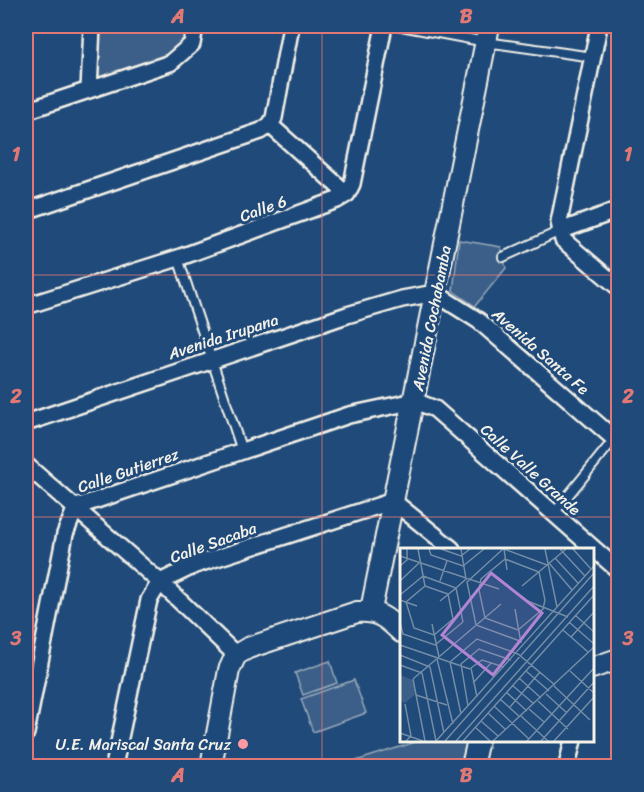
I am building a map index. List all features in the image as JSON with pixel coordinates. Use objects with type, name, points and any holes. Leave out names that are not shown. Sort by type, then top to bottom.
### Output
[{"type":"street","points":[[89,90],[92,26]]},
{"type":"street","points":[[26,111],[170,63],[192,44],[195,26]]},
{"type":"street","points":[[26,211],[261,131],[270,125],[274,118],[291,26]]},
{"type":"street","points":[[270,125],[346,194],[352,184],[384,26]]},
{"type":"street","points":[[599,26],[559,222],[563,240],[618,287]]},
{"type":"street","name":"Avenida Cochabamba","points":[[371,610],[488,34]]},
{"type":"street","name":"Calle 6","points":[[26,306],[178,258],[346,194]]},
{"type":"street","points":[[560,231],[618,210]]},
{"type":"street","name":"Avenida Irupana","points":[[26,423],[347,315],[402,299],[435,293]]},
{"type":"street","name":"Avenida Santa Fe","points":[[435,293],[479,321],[617,438]]},
{"type":"street","name":"Calle Gutierrez","points":[[26,733],[65,534],[76,507],[349,415],[415,401]]},
{"type":"street","name":"Calle Valle Grande","points":[[415,401],[435,409],[618,570]]},
{"type":"street","points":[[26,465],[160,582],[236,655]]},
{"type":"street","points":[[393,501],[451,548]]},
{"type":"street","name":"Calle Sacaba","points":[[114,766],[149,600],[160,582],[195,565],[393,501]]},
{"type":"street","points":[[211,766],[229,670],[236,655],[248,648],[357,612],[371,610],[384,616],[400,631]]},
{"type":"street","points":[[593,667],[618,659]]},
{"type":"street","points":[[472,766],[478,741]]},
{"type":"street","points":[[567,766],[573,741]]},
{"type":"lane","points":[[401,26],[488,34],[593,57]]},
{"type":"lane","points":[[503,257],[560,231]]},
{"type":"lane","points":[[178,258],[242,450]]},
{"type":"lane","points":[[554,513],[617,438]]},
{"type":"shaded area","points":[[101,26],[185,26],[180,51],[97,80]]},
{"type":"shaded area","points":[[459,240],[501,247],[506,268],[475,306],[453,291]]},
{"type":"shaded area","points":[[330,661],[337,683],[303,695],[295,673]]},
{"type":"shaded area","points":[[354,680],[366,713],[313,732],[301,699]]},
{"type":"shaded area","points":[[419,741],[469,741],[462,766],[340,766]]},
{"type":"place","name":"U.E. Mariscal Santa Cruz","points":[[243,744]]}]
